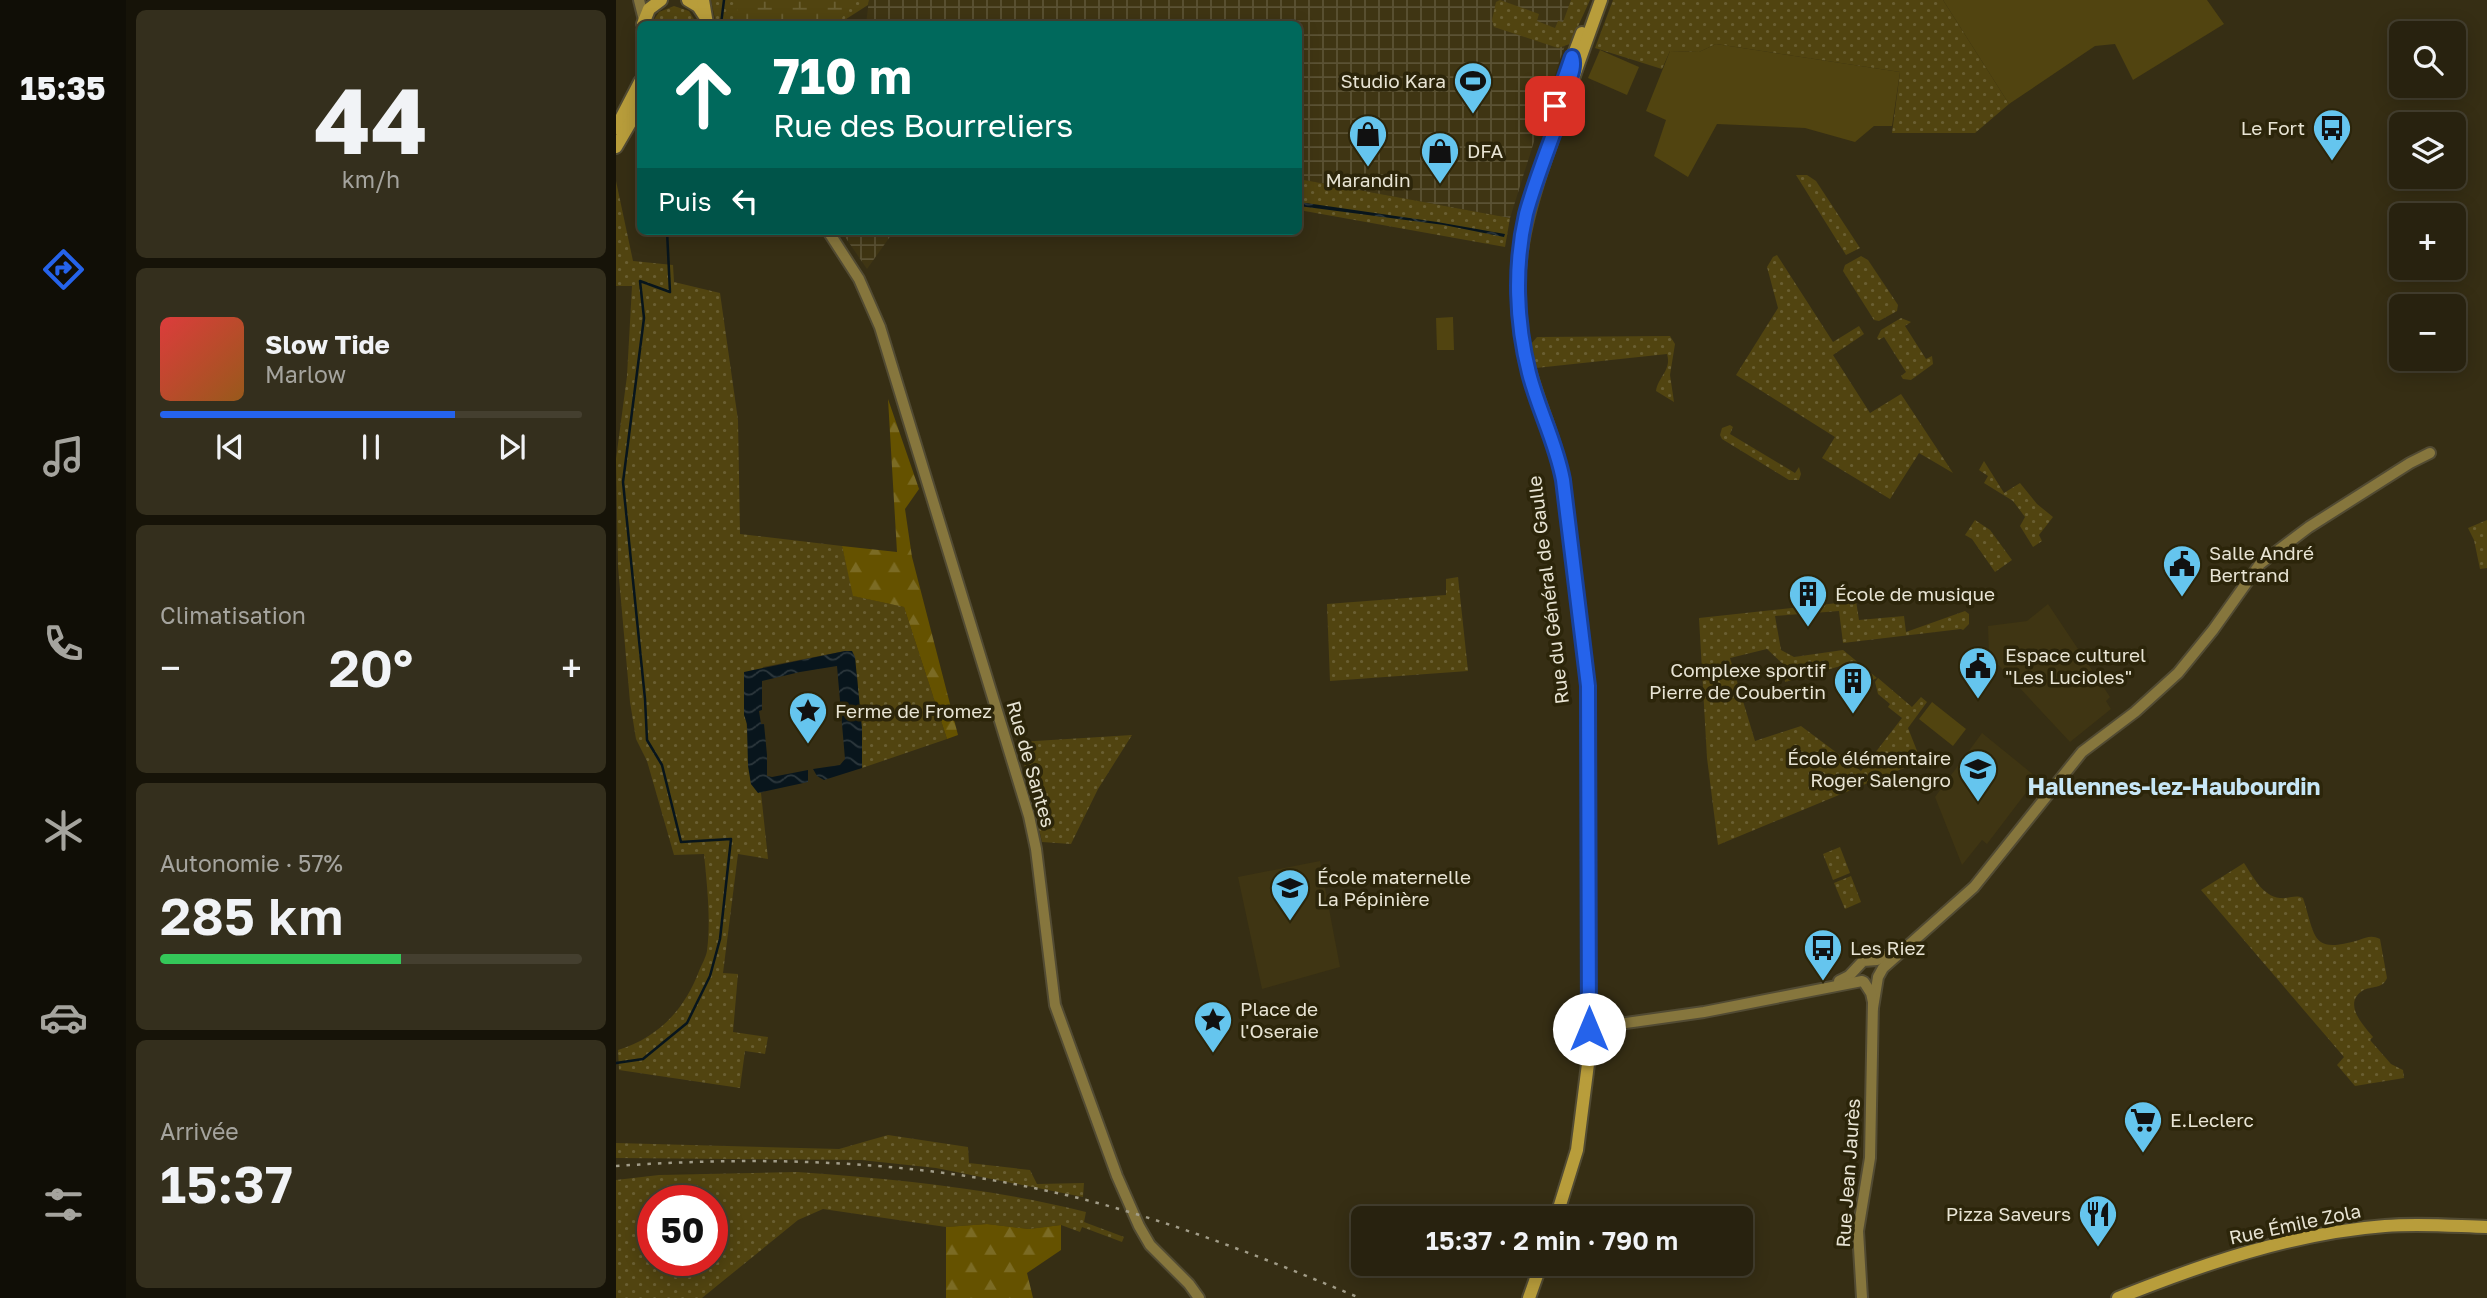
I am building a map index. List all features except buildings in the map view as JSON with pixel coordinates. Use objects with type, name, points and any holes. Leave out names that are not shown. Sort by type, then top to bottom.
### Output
[{"type":"main road","points":[[643,21],[649,9],[661,0]]},
{"type":"main road","points":[[688,0],[698,6],[705,20]]},
{"type":"main road","points":[[703,0],[705,20]]},
{"type":"main road","name":"Rue du Général de Gaulle","points":[[1560,1206],[1575,1162],[1589,1068],[1582,900],[1581,702],[1556,479],[1517,353],[1512,285],[1513,255],[1521,211],[1572,57],[1595,0]]},
{"type":"main road","name":"Rue du Général de Gaulle","points":[[1586,1029],[1588,686],[1563,480],[1558,455],[1529,374],[1521,337],[1518,296],[1520,258],[1527,213],[1601,0]]},
{"type":"main road","points":[[1564,103],[1565,90],[1574,64],[1572,57]]},
{"type":"main road","points":[[616,128],[637,88]]},
{"type":"main road","points":[[616,147],[637,111]]},
{"type":"main road","name":"Rue Émile Zola","points":[[2118,1298],[2192,1268],[2314,1237],[2388,1226],[2487,1227]]},
{"type":"main road","points":[[1529,1298],[1537,1276]]},
{"type":"street","points":[[639,0],[643,21]]},
{"type":"street","name":"Rue de Santes","points":[[831,235],[854,270],[880,327],[1014,762],[1036,849],[1055,1005],[1117,1176],[1139,1226],[1150,1245],[1189,1284],[1199,1298]]},
{"type":"street","points":[[1586,1029],[1692,1014],[1863,981],[1872,982],[1907,944],[1974,887],[2081,752],[2142,706],[2183,668],[2260,564],[2309,527],[2410,463],[2431,453]]},
{"type":"street","points":[[1820,990],[1846,978],[1863,961],[1881,958],[1907,944]]},
{"type":"street","points":[[1871,960],[1878,966],[1878,975]]},
{"type":"street","points":[[1859,965],[1857,974],[1863,981]]},
{"type":"street","name":"Rue Jean Jaurès","points":[[1872,1008],[1878,975]]},
{"type":"street","name":"Rue Jean Jaurès","points":[[1862,1298],[1858,1231],[1870,1158],[1872,1008],[1871,995],[1863,981]]},
{"type":"shaded area","points":[[869,0],[1582,0],[1559,62],[1510,218],[1302,180],[1302,21],[866,21]]},
{"type":"shaded area","points":[[844,235],[891,235],[867,269]]},
{"type":"shaded area","points":[[2048,604],[2110,697],[2106,701],[2111,709],[2070,742],[1989,655],[1988,626],[2027,621]]},
{"type":"shaded area","name":"École élémentaire Roger Salengro","points":[[1982,733],[2040,780],[2028,796],[2025,794],[1987,844],[1982,840],[1962,865],[1935,797]]},
{"type":"shaded area","name":"École maternelle La Pépinière","points":[[1320,861],[1340,967],[1262,989],[1238,877]]},
{"type":"green space","points":[[711,0],[869,0],[868,5],[843,21],[715,21]]},
{"type":"green space","points":[[738,0],[854,0],[840,21],[736,21]]},
{"type":"green space","points":[[1500,0],[1539,14],[1537,21],[1555,28],[1558,21],[1563,22],[1571,0],[1590,0],[1570,44],[1558,48],[1494,27],[1492,20],[1496,2]]},
{"type":"green space","points":[[1613,0],[1943,0],[2009,104],[1975,133],[1892,133],[1900,72],[1716,44],[1699,52],[1670,51],[1662,69],[1595,48]]},
{"type":"green space","points":[[1943,0],[2207,0],[2224,24],[2133,80],[2115,44],[2095,46],[2009,104]]},
{"type":"green space","points":[[674,6],[689,11],[695,21],[653,21],[659,12]]},
{"type":"green space","points":[[1716,44],[1900,72],[1892,126],[1874,126],[1855,142],[1805,128],[1717,124],[1688,177],[1654,156],[1666,120],[1646,111],[1670,51],[1699,52]]},
{"type":"green space","points":[[1600,50],[1639,67],[1627,95],[1588,78]]},
{"type":"green space","points":[[1796,175],[1807,175],[1816,181],[1860,248],[1846,255]]},
{"type":"green space","points":[[1302,180],[1510,218],[1505,247],[1302,211]]},
{"type":"green space","points":[[616,181],[633,261],[673,265],[674,282],[720,293],[738,420],[740,534],[842,546],[854,596],[904,607],[947,739],[862,768],[857,674],[845,651],[763,667],[746,707],[746,717],[751,784],[761,793],[768,859],[738,854],[723,973],[738,974],[733,1032],[768,1037],[765,1054],[745,1051],[740,1088],[619,1070],[618,1050],[658,1030],[686,998],[706,953],[709,914],[704,854],[674,855],[647,761],[636,739],[630,702],[618,567],[616,459],[627,376],[632,286],[616,286]]},
{"type":"green space","points":[[1777,255],[1833,342],[1859,326],[1864,334],[1833,355],[1870,413],[1901,394],[1953,473],[1919,453],[1890,499],[1822,458],[1835,437],[1736,375],[1778,308],[1767,267]]},
{"type":"green space","points":[[1861,256],[1868,260],[1898,305],[1897,311],[1879,321],[1874,320],[1843,271],[1845,265]]},
{"type":"green space","points":[[1453,317],[1454,350],[1437,350],[1436,318]]},
{"type":"green space","points":[[1901,318],[1911,322],[1905,326],[1926,359],[1932,356],[1933,364],[1911,380],[1901,376],[1906,372],[1884,337],[1879,340],[1877,338],[1881,330]]},
{"type":"green space","points":[[1670,336],[1675,344],[1670,375],[1674,402],[1656,391],[1668,365],[1667,354],[1536,368],[1531,344],[1537,337]]},
{"type":"green space","points":[[888,399],[919,489],[905,509],[912,557],[958,735],[947,739],[904,607],[853,596],[842,546],[897,552]]},
{"type":"green space","points":[[1730,425],[1733,427],[1730,434],[1795,473],[1799,467],[1799,480],[1789,480],[1722,439],[1722,428]]},
{"type":"green space","points":[[1984,461],[2004,493],[2020,483],[2037,504],[2053,517],[2039,535],[2042,541],[2033,547],[2020,526],[2025,517],[2013,501],[1984,483],[1988,476],[1979,470]]},
{"type":"green space","points":[[1975,520],[1990,530],[2012,560],[1995,572],[1972,539],[1965,535]]},
{"type":"green space","points":[[2487,520],[2487,568],[2480,569],[2474,540],[2468,528]]},
{"type":"green space","points":[[1458,577],[1468,671],[1330,681],[1327,604],[1446,595],[1446,579]]},
{"type":"green space","points":[[1856,601],[1859,620],[1904,616],[1906,632],[1965,611],[1969,614],[1969,624],[1963,630],[1843,643],[1839,611],[1775,616],[1781,650],[1794,657],[1843,650],[1877,678],[1864,684],[1848,675],[1844,665],[1785,682],[1783,664],[1767,649],[1730,658],[1755,741],[1801,726],[1861,771],[1902,718],[1888,707],[1890,704],[1878,694],[1875,682],[1878,678],[1912,707],[1921,697],[1927,702],[1908,728],[1921,761],[1718,845],[1707,758],[1699,618]]},
{"type":"green space","points":[[1932,702],[1966,729],[1953,746],[1919,719]]},
{"type":"green space","points":[[1132,735],[1098,789],[1071,844],[1042,842],[1019,742]]},
{"type":"green space","points":[[1840,847],[1850,873],[1833,880],[1823,854]]},
{"type":"green space","points":[[2244,863],[2268,894],[2280,898],[2303,898],[2314,933],[2324,943],[2343,944],[2370,937],[2380,939],[2387,978],[2380,986],[2362,991],[2354,1002],[2354,1008],[2360,1021],[2373,1037],[2370,1040],[2391,1064],[2403,1070],[2404,1078],[2355,1086],[2337,1065],[2344,1057],[2201,890]]},
{"type":"green space","points":[[1851,876],[1861,902],[1845,909],[1834,883]]},
{"type":"green space","points":[[888,1135],[968,1147],[969,1163],[1030,1170],[1037,1184],[1084,1183],[1083,1197],[936,1168],[861,1160],[616,1158],[616,1143],[839,1149]]},
{"type":"green space","points":[[797,1172],[942,1186],[1086,1212],[1084,1222],[1124,1237],[1122,1242],[1082,1227],[1080,1232],[1061,1225],[1029,1229],[987,1224],[946,1227],[823,1209],[798,1220],[702,1298],[616,1298],[616,1180],[659,1175]]},
{"type":"green space","points":[[987,1224],[1029,1229],[1061,1225],[1061,1250],[1027,1273],[1033,1298],[946,1298],[946,1227]]},
{"type":"water","points":[[1302,202],[1505,234],[1504,237],[1444,225],[1302,206]]},
{"type":"water","points":[[852,651],[855,657],[862,728],[862,768],[824,780],[817,776],[813,769],[840,765],[845,759],[837,666],[762,681],[762,710],[759,711],[761,724],[764,724],[767,776],[808,770],[808,782],[758,793],[751,784],[748,766],[744,672]]},
{"type":"waterway","points":[[721,21],[724,0]]},
{"type":"waterway","points":[[616,1063],[643,1059],[687,1023],[710,976],[720,939],[731,839],[681,842],[662,765],[647,740],[623,482],[644,318],[640,281],[670,292],[667,235]]},
{"type":"railway","points":[[616,1166],[680,1162],[809,1162],[937,1172],[1001,1182],[1064,1195],[1156,1220],[1244,1251],[1360,1298]]},
{"type":"place","name":"Studio Kara","points":[[1473,115]]},
{"type":"place","name":"Le Fort","points":[[2332,162]]},
{"type":"place","name":"Marandin","points":[[1368,168]]},
{"type":"place","name":"DFA","points":[[1440,185]]},
{"type":"place","name":"Salle André Bertrand","points":[[2182,598]]},
{"type":"place","name":"École de musique","points":[[1808,628]]},
{"type":"place","name":"Espace culturel \"Les Lucioles\"","points":[[1978,700]]},
{"type":"place","name":"Complexe sportif Pierre de Coubertin","points":[[1853,715]]},
{"type":"place","name":"Ferme de Fromez","points":[[808,745]]},
{"type":"place","name":"École élémentaire Roger Salengro","points":[[1978,803]]},
{"type":"place","name":"École maternelle La Pépinière","points":[[1290,922]]},
{"type":"place","name":"Les Riez","points":[[1823,982]]},
{"type":"place","name":"Place de l'Oseraie","points":[[1213,1054]]},
{"type":"place","name":"E.Leclerc","points":[[2143,1154]]},
{"type":"place","name":"Pizza Saveurs","points":[[2098,1248]]},
{"type":"district","name":"Hallennes-lez-Haubourdin","points":[[2174,787]]},
{"type":"route","points":[[1555,106],[1572,57],[1574,64],[1565,90],[1564,103],[1527,213],[1520,258],[1518,296],[1521,337],[1529,374],[1558,455],[1563,480],[1588,686],[1589,1029]]}]
